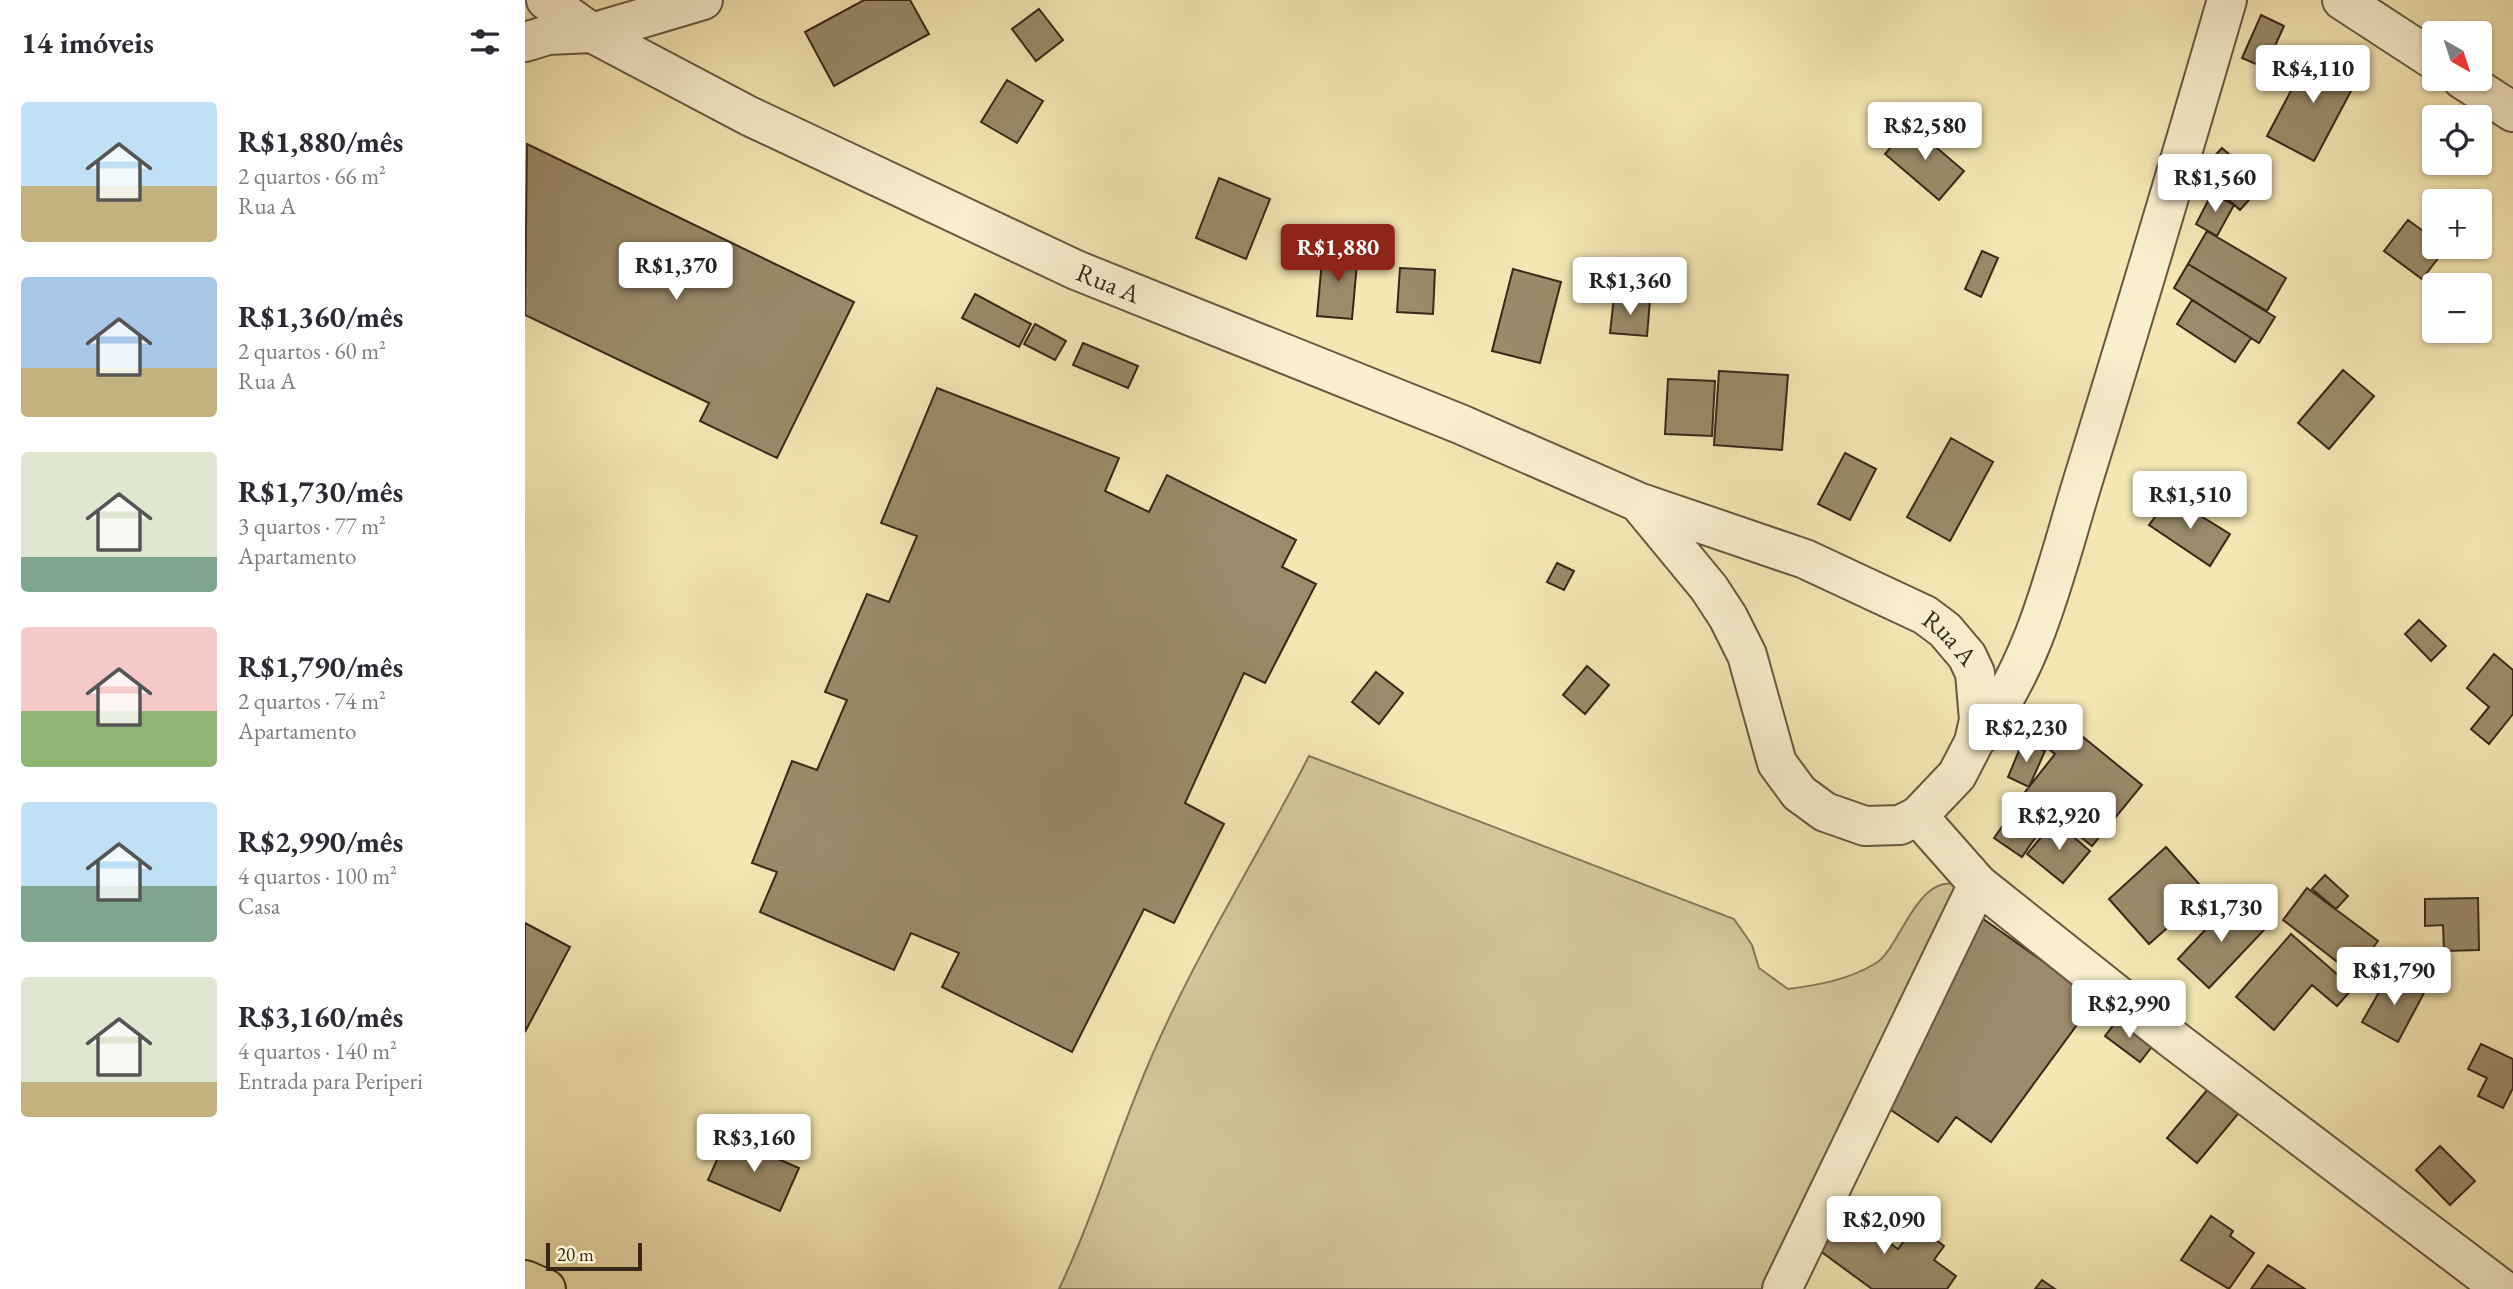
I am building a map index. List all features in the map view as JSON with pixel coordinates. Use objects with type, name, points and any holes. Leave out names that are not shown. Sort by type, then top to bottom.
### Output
[{"type":"main road","points":[[525,1280],[547,1289]]},
{"type":"street","name":"Rua A","points":[[546,0],[592,33],[749,116],[1076,270],[1460,424],[1638,502],[1805,559],[1926,615],[1945,630],[1967,656],[1975,673],[1980,698],[1974,742],[1957,775],[1917,817],[1899,825],[1865,826],[1825,812],[1799,793],[1777,763],[1747,654],[1728,617],[1709,588],[1638,502]]},
{"type":"street","points":[[525,42],[548,35],[592,33],[703,0]]},
{"type":"street","points":[[1974,742],[2003,703],[2036,628],[2127,340],[2227,0]]},
{"type":"street","points":[[2342,0],[2422,52]]},
{"type":"street","points":[[2481,91],[2513,112]]},
{"type":"street","points":[[1917,817],[1978,884],[2170,1037],[2502,1289]]},
{"type":"street","points":[[1782,1289],[1978,884]]},
{"type":"shaded area","points":[[1309,756],[1734,919],[1752,945],[1759,968],[1788,989],[1844,978],[1866,969],[1885,954],[1913,910],[1936,887],[1950,883],[1966,888],[1766,1289],[1059,1289],[1132,1104],[1175,1006]]},
{"type":"building","points":[[864,0],[910,0],[929,34],[834,86],[805,32]]},
{"type":"building","points":[[1039,9],[1063,40],[1036,61],[1012,29]]},
{"type":"building","points":[[2261,15],[2284,26],[2265,68],[2242,58]]},
{"type":"building","points":[[2313,49],[2360,74],[2314,161],[2267,136]]},
{"type":"building","points":[[1007,80],[1043,101],[1017,143],[981,122]]},
{"type":"building","points":[[1910,125],[1964,171],[1939,200],[1885,154]]},
{"type":"building","points":[[527,144],[854,302],[777,458],[700,421],[709,403],[525,315]]},
{"type":"building","points":[[2222,148],[2263,184],[2240,210],[2199,173]]},
{"type":"building","points":[[1219,178],[1270,199],[1246,259],[1196,238]]},
{"type":"building","points":[[2212,193],[2234,205],[2217,236],[2196,224]]},
{"type":"building","points":[[2408,220],[2422,230],[2422,259],[2437,259],[2427,273],[2422,273],[2422,279],[2384,251]]},
{"type":"building","points":[[2207,231],[2286,278],[2267,311],[2188,264]]},
{"type":"building","points":[[1323,249],[1358,252],[1352,319],[1317,316]]},
{"type":"building","points":[[1982,251],[1998,258],[1981,297],[1965,289]]},
{"type":"building","points":[[2188,264],[2275,317],[2259,343],[2174,288]]},
{"type":"building","points":[[1400,268],[1435,270],[1433,314],[1397,312]]},
{"type":"building","points":[[1513,269],[1561,282],[1540,363],[1492,351]]},
{"type":"building","points":[[975,294],[1031,324],[1019,347],[962,318]]},
{"type":"building","points":[[1614,297],[1650,300],[1647,336],[1610,333]]},
{"type":"building","points":[[2192,300],[2251,338],[2235,362],[2177,324]]},
{"type":"building","points":[[1035,324],[1066,341],[1055,360],[1024,344]]},
{"type":"building","points":[[1083,343],[1138,366],[1128,388],[1073,365]]},
{"type":"building","points":[[2343,370],[2374,396],[2329,449],[2298,423]]},
{"type":"building","points":[[1719,371],[1788,375],[1782,450],[1714,445]]},
{"type":"building","points":[[1668,379],[1715,381],[1712,436],[1665,434]]},
{"type":"building","points":[[937,388],[1119,458],[1105,491],[1149,512],[1167,475],[1296,540],[1282,567],[1316,584],[1265,683],[1244,673],[1185,803],[1224,824],[1174,923],[1144,909],[1072,1052],[942,987],[959,953],[911,933],[894,970],[760,912],[777,872],[752,863],[792,761],[817,770],[847,700],[825,692],[867,594],[889,602],[917,536],[881,523]]},
{"type":"building","points":[[1951,438],[1993,462],[1950,541],[1907,517]]},
{"type":"building","points":[[1845,453],[1876,469],[1850,520],[1818,504]]},
{"type":"building","points":[[2170,497],[2230,534],[2210,566],[2149,525]]},
{"type":"building","points":[[1557,563],[1574,571],[1564,590],[1547,582]]},
{"type":"building","points":[[2419,620],[2446,646],[2431,661],[2405,634]]},
{"type":"building","points":[[2494,654],[2513,670],[2513,714],[2489,744],[2471,729],[2489,707],[2467,688]]},
{"type":"building","points":[[1587,666],[1609,685],[1585,714],[1563,695]]},
{"type":"building","points":[[1376,672],[1403,693],[1379,724],[1352,702]]},
{"type":"building","points":[[2056,715],[2142,785],[2092,846],[2025,792],[2055,754],[2036,739]]},
{"type":"building","points":[[2023,741],[2045,751],[2029,787],[2008,777]]},
{"type":"building","points":[[2014,810],[2042,828],[2022,857],[1994,838]]},
{"type":"building","points":[[2055,821],[2090,851],[2063,883],[2027,854]]},
{"type":"building","points":[[2166,847],[2207,893],[2149,944],[2109,899]]},
{"type":"building","points":[[2325,875],[2348,896],[2336,909],[2312,889]]},
{"type":"building","points":[[2307,888],[2378,941],[2353,974],[2283,920]]},
{"type":"building","points":[[2478,898],[2479,950],[2444,951],[2443,925],[2425,926],[2425,899]]},
{"type":"building","points":[[2233,900],[2264,930],[2209,988],[2178,959]]},
{"type":"building","points":[[1979,916],[2096,999],[1991,1142],[1956,1117],[1938,1142],[1882,1104]]},
{"type":"building","points":[[525,923],[570,947],[525,1032]]},
{"type":"building","points":[[2291,934],[2353,988],[2337,1006],[2312,985],[2274,1030],[2236,997]]},
{"type":"building","points":[[2390,973],[2425,991],[2398,1042],[2362,1022]]},
{"type":"building","points":[[2119,1018],[2154,1044],[2140,1062],[2105,1036]]},
{"type":"building","points":[[2481,1044],[2513,1059],[2513,1088],[2503,1108],[2478,1096],[2487,1078],[2468,1069]]},
{"type":"building","points":[[2208,1089],[2238,1114],[2197,1163],[2167,1138]]},
{"type":"building","points":[[727,1137],[799,1168],[780,1211],[708,1180]]},
{"type":"building","points":[[2440,1146],[2475,1181],[2450,1205],[2416,1170]]},
{"type":"building","points":[[1840,1207],[1898,1249],[1916,1225],[1944,1246],[1934,1260],[1956,1276],[1947,1289],[1872,1289],[1812,1245]]},
{"type":"building","points":[[2211,1216],[2233,1231],[2230,1236],[2254,1253],[2229,1289],[2181,1260]]},
{"type":"building","points":[[2268,1265],[2305,1289],[2251,1289]]},
{"type":"building","points":[[2042,1280],[2055,1289],[2035,1289]]}]
